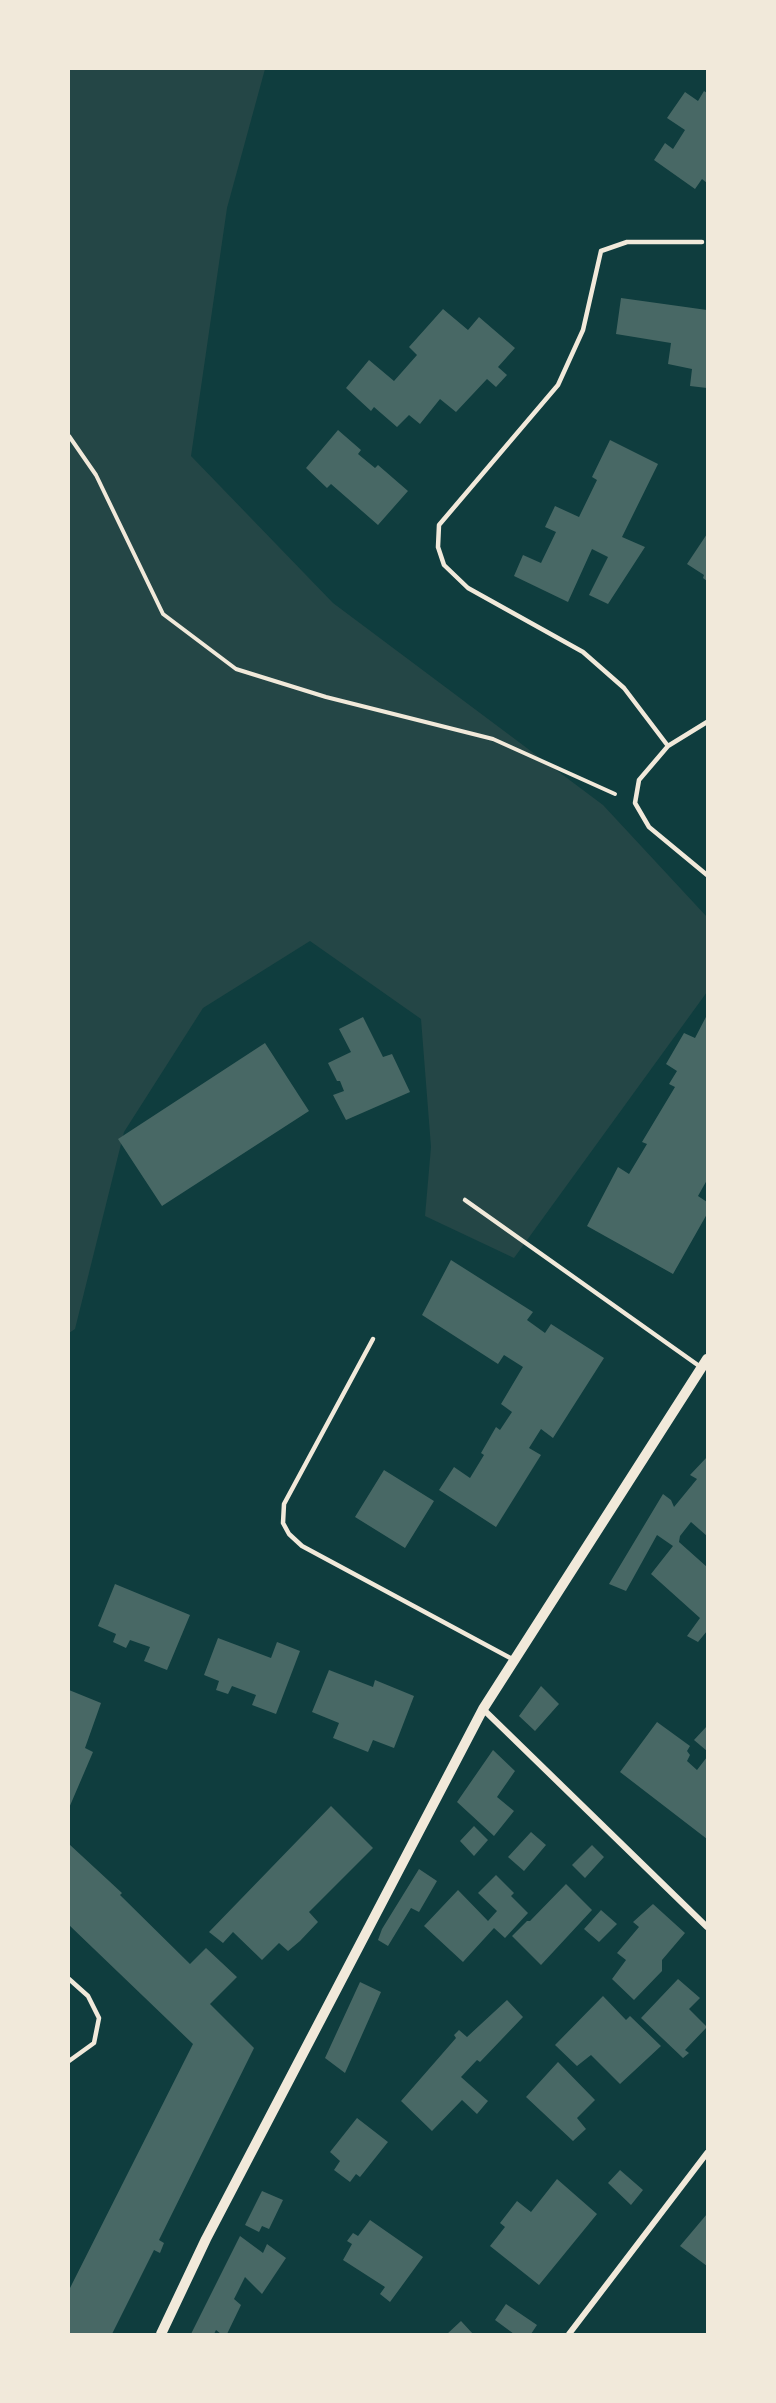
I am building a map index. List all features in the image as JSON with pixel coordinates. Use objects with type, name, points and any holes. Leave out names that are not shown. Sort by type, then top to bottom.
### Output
[{"type":"street","points":[[161,2334],[206,2239],[483,1709],[704,1364]]},
{"type":"street","points":[[483,1709],[707,1927]]},
{"type":"street","points":[[569,2334],[707,2153]]},
{"type":"lane","points":[[668,746],[624,688],[583,652],[468,588],[444,565],[438,547],[439,525],[558,385],[583,330],[601,251],[627,242],[702,242]]},
{"type":"lane","points":[[707,722],[668,746],[639,780],[635,803],[649,827],[707,875]]},
{"type":"lane","points":[[465,1200],[704,1364]]},
{"type":"lane","points":[[374,1339],[284,1504],[283,1523],[289,1534],[302,1546],[514,1660]]},
{"type":"lane","points":[[69,1979],[88,1996],[99,2018],[94,2043],[69,2061]]},
{"type":"path","points":[[69,436],[96,475],[163,614],[236,669],[326,698],[493,739],[635,803]]},
{"type":"shaded area","points":[[69,69],[265,69],[227,208],[191,456],[333,603],[603,805],[707,917],[707,992],[514,1258],[425,1216],[431,1147],[421,1019],[310,941],[203,1008],[124,1132],[75,1329],[69,1333]]},
{"type":"building","points":[[704,91],[707,93],[707,183],[702,179],[695,189],[654,160],[665,143],[673,149],[685,130],[667,118],[685,92],[698,101]]},
{"type":"building","points":[[621,298],[707,310],[707,388],[690,386],[692,369],[668,364],[671,343],[616,334]]},
{"type":"building","points":[[443,309],[468,330],[479,317],[515,348],[498,367],[507,375],[496,387],[487,379],[456,412],[440,399],[420,424],[409,415],[397,427],[374,407],[371,411],[346,388],[369,360],[394,381],[417,355],[409,347]]},
{"type":"building","points":[[338,430],[361,450],[358,454],[375,468],[378,465],[408,491],[378,525],[331,484],[327,488],[306,468]]},
{"type":"building","points":[[610,440],[658,464],[622,537],[645,547],[608,604],[589,595],[608,557],[592,549],[568,602],[514,576],[523,555],[541,563],[556,532],[545,527],[555,506],[579,517],[597,480],[592,477]]},
{"type":"building","points":[[707,534],[707,581],[703,578],[704,575],[687,564]]},
{"type":"building","points":[[707,1015],[707,1180],[698,1196],[707,1202],[707,1214],[673,1274],[587,1226],[618,1167],[629,1174],[647,1144],[642,1142],[675,1087],[669,1084],[677,1071],[666,1064],[684,1033],[695,1038]]},
{"type":"building","points":[[363,1017],[383,1057],[392,1054],[410,1092],[346,1120],[333,1095],[344,1091],[328,1063],[351,1052],[339,1029]]},
{"type":"building","points":[[265,1043],[309,1111],[162,1206],[118,1139]]},
{"type":"building","points":[[451,1260],[533,1312],[527,1320],[545,1333],[551,1324],[604,1358],[553,1438],[541,1429],[529,1448],[541,1455],[496,1527],[439,1490],[454,1467],[470,1478],[484,1455],[481,1453],[496,1427],[500,1430],[512,1412],[501,1404],[523,1367],[504,1355],[498,1364],[422,1315]]},
{"type":"building","points":[[707,1457],[707,1536],[691,1522],[680,1536],[679,1542],[707,1567],[707,1631],[698,1642],[687,1636],[700,1618],[651,1574],[673,1546],[657,1535],[626,1591],[609,1584],[663,1494],[671,1500],[674,1507],[697,1479],[690,1475]]},
{"type":"building","points":[[384,1470],[434,1501],[405,1548],[355,1517]]},
{"type":"building","points":[[115,1584],[190,1615],[167,1670],[144,1661],[150,1647],[130,1640],[126,1648],[113,1642],[116,1634],[98,1626]]},
{"type":"building","points":[[218,1638],[271,1658],[277,1642],[300,1651],[276,1714],[252,1705],[256,1695],[232,1686],[228,1694],[216,1690],[219,1681],[204,1675]]},
{"type":"building","points":[[329,1670],[373,1687],[375,1680],[414,1696],[394,1748],[373,1740],[368,1752],[333,1738],[339,1723],[312,1712]]},
{"type":"building","points":[[541,1686],[559,1704],[535,1731],[519,1716]]},
{"type":"building","points":[[69,1690],[101,1703],[85,1748],[93,1752],[69,1808]]},
{"type":"building","points":[[657,1722],[690,1746],[687,1751],[690,1755],[687,1761],[697,1770],[707,1757],[707,1839],[620,1772]]},
{"type":"building","points":[[707,1726],[707,1751],[694,1740]]},
{"type":"building","points":[[493,1750],[515,1771],[497,1797],[514,1811],[494,1836],[457,1802]]},
{"type":"building","points":[[331,1806],[373,1848],[309,1912],[318,1922],[300,1941],[288,1951],[279,1943],[262,1960],[233,1932],[223,1943],[209,1932]]},
{"type":"building","points":[[474,1826],[488,1840],[474,1856],[460,1841]]},
{"type":"building","points":[[531,1832],[546,1845],[524,1871],[508,1857]]},
{"type":"building","points":[[69,1844],[122,1893],[120,1895],[190,1964],[206,1948],[237,1977],[210,2004],[254,2048],[159,2240],[164,2243],[160,2253],[154,2250],[112,2334],[69,2334],[69,2290],[193,2044],[69,1925]]},
{"type":"building","points":[[592,1845],[604,1857],[585,1878],[572,1865]]},
{"type":"building","points":[[419,1869],[437,1881],[419,1912],[411,1908],[388,1946],[378,1940],[382,1929]]},
{"type":"building","points":[[496,1875],[514,1893],[511,1896],[528,1913],[505,1938],[494,1928],[463,1962],[424,1926],[458,1890],[488,1921],[497,1911],[478,1893]]},
{"type":"building","points":[[566,1884],[592,1910],[541,1965],[512,1936]]},
{"type":"building","points":[[653,1904],[685,1933],[662,1960],[662,1971],[634,2000],[612,1979],[626,1960],[617,1953],[639,1927],[633,1922]]},
{"type":"building","points":[[601,1910],[617,1924],[599,1942],[584,1929]]},
{"type":"building","points":[[678,1979],[700,1998],[689,2009],[707,2027],[685,2050],[689,2053],[683,2058],[641,2018]]},
{"type":"building","points":[[360,1982],[381,1992],[345,2073],[325,2058]]},
{"type":"building","points":[[603,1996],[626,2020],[630,2016],[661,2046],[620,2084],[591,2055],[577,2066],[555,2045]]},
{"type":"building","points":[[507,2000],[523,2017],[480,2062],[477,2060],[461,2077],[488,2101],[477,2114],[462,2100],[432,2131],[401,2101],[456,2038],[454,2035],[459,2030],[467,2037]]},
{"type":"building","points":[[558,2062],[595,2100],[577,2118],[586,2129],[573,2141],[526,2097]]},
{"type":"building","points":[[357,2118],[388,2142],[360,2177],[356,2174],[350,2182],[334,2170],[340,2161],[330,2152]]},
{"type":"building","points":[[620,2170],[643,2190],[631,2205],[608,2183]]},
{"type":"building","points":[[557,2179],[597,2214],[539,2285],[490,2246],[505,2227],[500,2223],[517,2201],[531,2212]]},
{"type":"building","points":[[262,2191],[283,2200],[269,2229],[262,2226],[259,2232],[245,2225]]},
{"type":"building","points":[[707,2214],[707,2266],[680,2246]]},
{"type":"building","points":[[370,2220],[423,2257],[390,2302],[380,2294],[385,2287],[343,2260],[352,2244],[347,2241],[353,2233],[358,2236]]},
{"type":"building","points":[[240,2236],[263,2253],[267,2244],[286,2258],[262,2294],[245,2277],[234,2299],[241,2305],[227,2334],[221,2334],[216,2330],[214,2334],[191,2334]]},
{"type":"building","points":[[506,2304],[537,2325],[531,2334],[514,2334],[495,2320]]},
{"type":"building","points":[[461,2321],[473,2334],[447,2334]]}]
